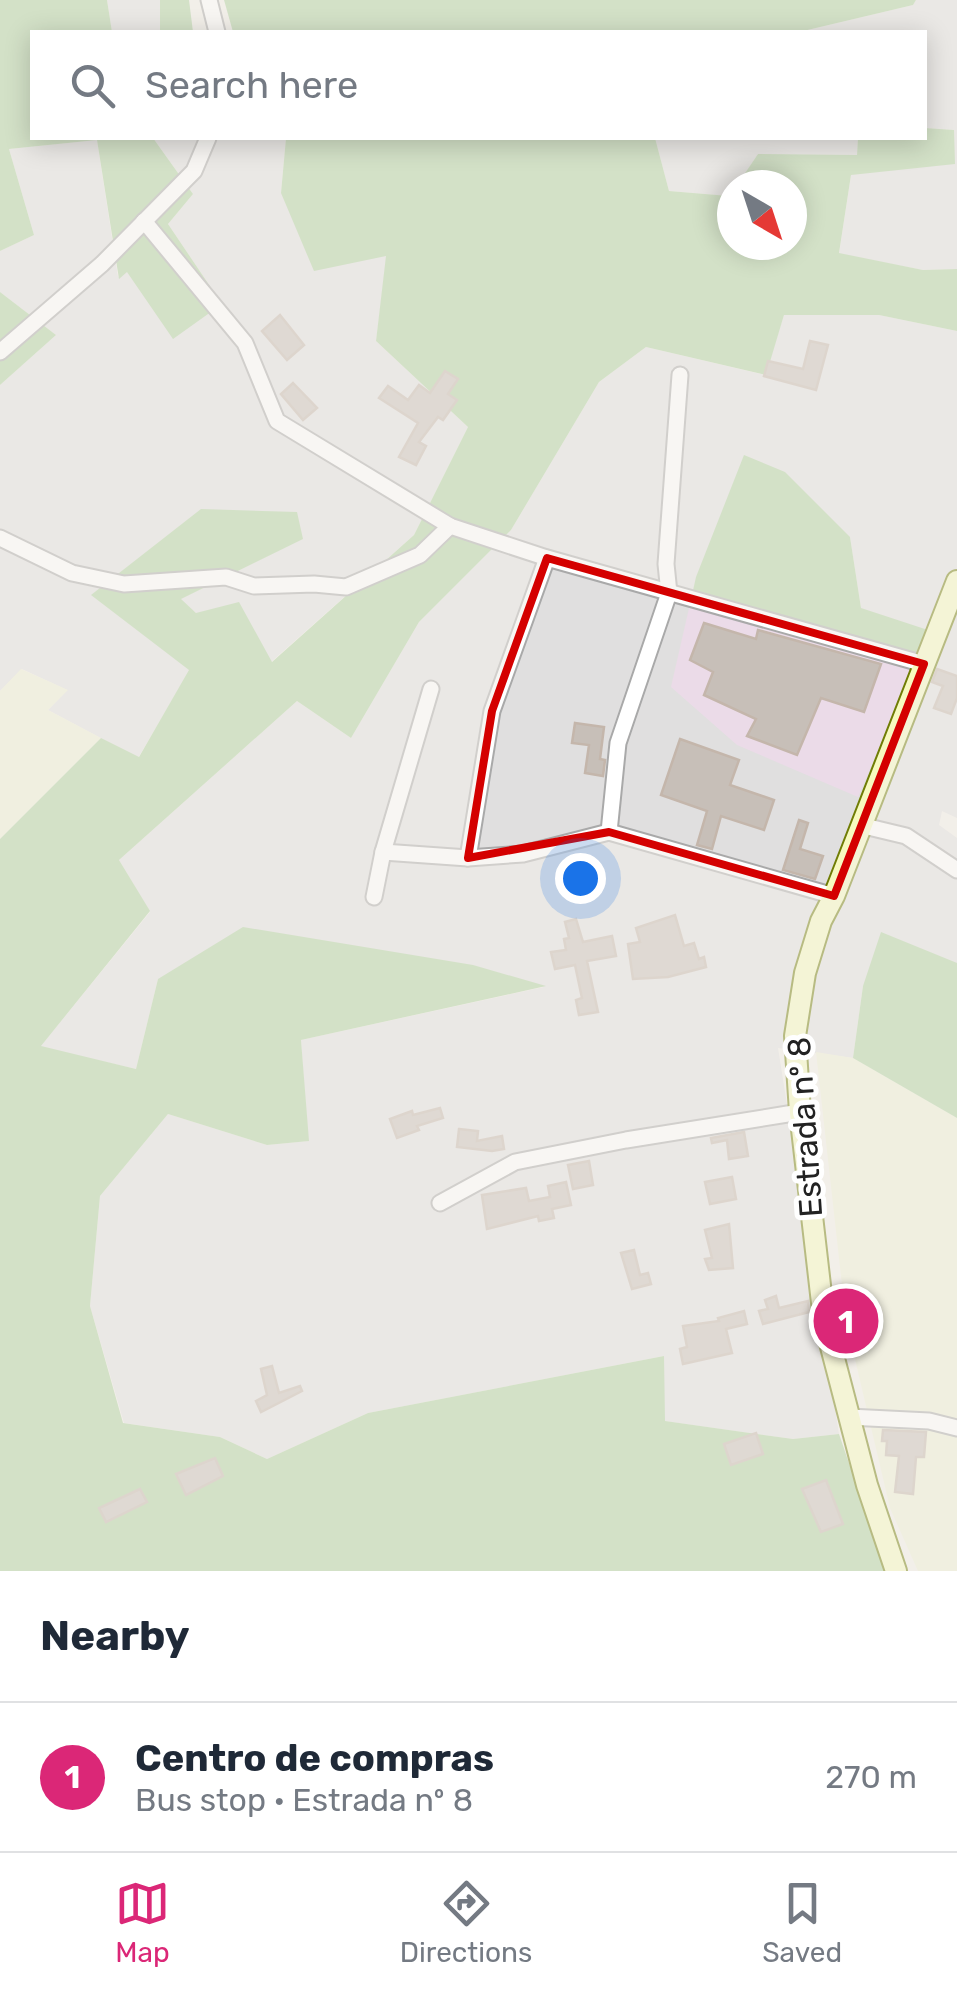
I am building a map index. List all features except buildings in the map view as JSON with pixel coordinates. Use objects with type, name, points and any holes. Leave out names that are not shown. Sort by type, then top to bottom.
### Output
[{"type":"main road","name":"Estrada nº 8","points":[[896,1571],[867,1486],[824,1320],[794,1036],[805,974],[821,921],[957,581]]},
{"type":"street","points":[[209,0],[216,30]]},
{"type":"street","points":[[0,352],[102,264],[144,222],[194,170],[207,140]]},
{"type":"street","points":[[144,222],[245,343],[277,420],[450,526],[547,558],[924,664]]},
{"type":"street","points":[[609,832],[618,743],[668,592],[666,564],[680,374]]},
{"type":"street","points":[[0,538],[72,573],[124,584],[226,577],[254,586],[346,587],[420,555],[450,526]]},
{"type":"street","points":[[468,858],[492,711],[547,558]]},
{"type":"street","points":[[374,897],[430,690]]},
{"type":"street","points":[[860,825],[906,836],[957,870]]},
{"type":"street","points":[[384,852],[468,858],[524,854],[609,832],[834,896]]},
{"type":"street","points":[[440,1202],[516,1162],[800,1112]]},
{"type":"street","points":[[850,1417],[928,1420],[957,1428]]},
{"type":"highlighted area","points":[[547,558],[924,664],[834,896],[609,832],[468,858],[492,711]]},
{"type":"shaded area","points":[[107,0],[160,0],[160,30],[112,30]]},
{"type":"shaded area","points":[[916,0],[957,0],[957,269],[923,270],[839,254],[851,175],[953,130],[927,128],[927,30],[807,30],[913,5]]},
{"type":"shaded area","points":[[97,140],[118,277],[127,271],[222,304],[168,224],[193,194],[154,140],[286,140],[281,193],[387,255],[376,341],[468,427],[414,535],[271,662],[180,599],[302,539],[92,595],[190,670],[138,758],[48,710],[67,690],[22,669],[0,691],[0,385],[56,335],[0,292],[0,251],[34,235],[9,149]]},
{"type":"shaded area","points":[[656,140],[858,140],[857,155],[758,154],[747,170],[717,170],[717,195],[669,191]]},
{"type":"shaded area","points":[[784,315],[879,315],[957,331],[957,818],[942,811],[939,825],[957,838],[957,963],[863,986],[853,1058],[778,1048],[839,1434],[793,1439],[664,1421],[664,1356],[368,1413],[267,1459],[220,1437],[124,1423],[90,1306],[100,1196],[168,1114],[267,1145],[308,1141],[301,1040],[544,987],[158,979],[136,1069],[40,1047],[150,912],[119,860],[297,701],[351,738],[419,622],[511,530],[599,382],[646,347],[765,375]],"holes":[[[850,537],[861,608],[696,577]]]},
{"type":"shaded area","points":[[690,604],[915,664],[858,797],[737,745],[671,687]]},
{"type":"green space","points":[[0,0],[107,0],[112,30],[30,30],[30,140],[97,140],[9,149],[34,235],[0,251]]},
{"type":"green space","points":[[160,0],[189,0],[193,30],[160,30]]},
{"type":"green space","points":[[224,0],[916,0],[913,5],[807,30],[232,30]]},
{"type":"green space","points":[[927,128],[954,130],[955,164],[851,175],[839,253],[923,270],[957,269],[957,331],[879,315],[784,315],[766,375],[646,347],[599,382],[511,530],[419,622],[351,738],[297,701],[119,860],[150,911],[41,1046],[136,1069],[158,979],[243,927],[473,965],[546,986],[301,1040],[309,1141],[267,1145],[168,1114],[100,1196],[90,1306],[123,1423],[220,1437],[267,1459],[368,1413],[664,1356],[665,1421],[793,1439],[839,1434],[886,1571],[0,1571],[0,839],[101,738],[139,757],[189,670],[91,595],[201,509],[297,512],[303,539],[181,599],[196,613],[239,602],[272,662],[414,535],[468,427],[376,341],[386,256],[314,271],[281,193],[286,140],[656,140],[669,191],[717,195],[717,260],[807,260],[807,170],[747,170],[758,154],[857,155],[858,140],[927,140]]},
{"type":"green space","points":[[97,140],[154,140],[193,194],[168,224],[222,304],[173,339],[127,272],[119,279]]},
{"type":"green space","points":[[0,292],[56,335],[0,385]]},
{"type":"green space","points":[[744,455],[785,472],[850,537],[861,608],[931,631],[915,664],[690,604],[696,577]]},
{"type":"green space","points":[[21,669],[68,690],[48,710],[101,738],[0,839],[0,691]]},
{"type":"green space","points":[[881,932],[957,963],[957,1118],[853,1058],[863,986]]},
{"type":"green space","points":[[816,1052],[853,1058],[957,1118],[957,1571],[918,1571],[890,1508],[846,1321]]},
{"type":"place","name":"Centro de compras","points":[[846,1321]]}]
